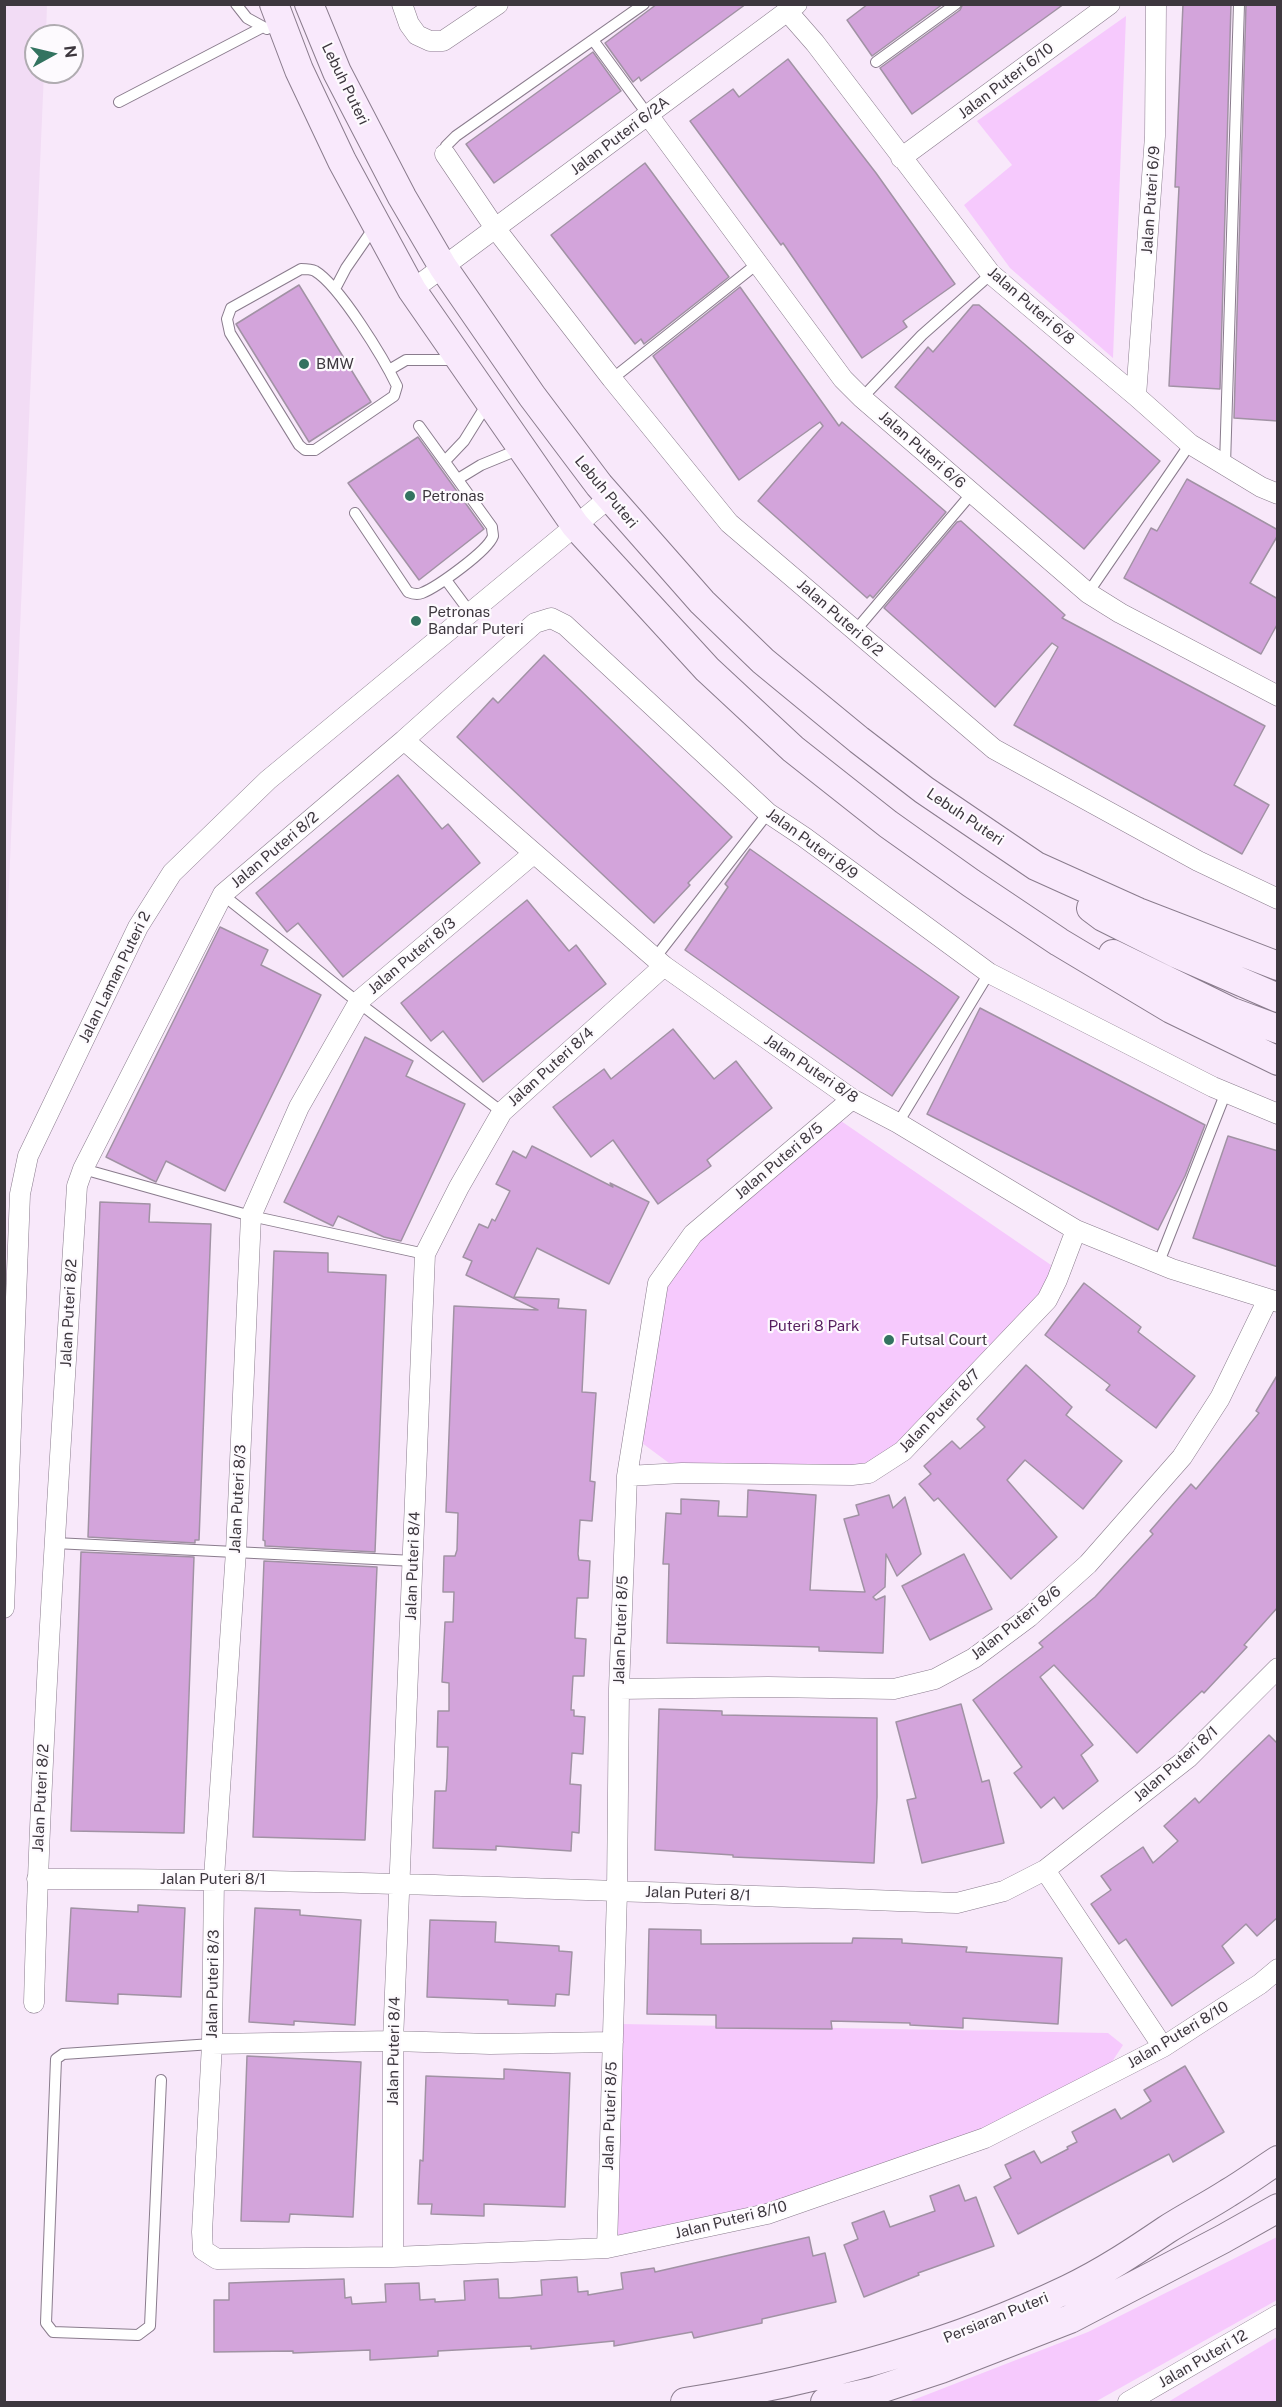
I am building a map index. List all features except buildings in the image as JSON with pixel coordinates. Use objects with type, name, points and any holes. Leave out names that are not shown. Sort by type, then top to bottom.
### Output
[{"type":"main road","name":"Lebuh Puteri","points":[[309,4],[336,72],[402,197],[443,267],[532,396],[609,498],[702,603],[764,661],[924,790],[1036,866],[1103,917],[1177,954],[1278,998]]},
{"type":"main road","points":[[275,23],[342,161],[412,290],[489,400],[520,449],[575,525],[707,669],[793,749],[888,824],[971,883],[1059,942],[1171,1009],[1278,1061]]},
{"type":"main road","name":"Lebuh Puteri","points":[[1036,866],[1138,912],[1278,966]]},
{"type":"main road","points":[[971,883],[1232,1012],[1278,1029]]},
{"type":"main road","name":"Persiaran Puteri","points":[[685,2403],[748,2392],[867,2364],[909,2353],[973,2329],[1069,2289],[1145,2246],[1166,2230],[1232,2191],[1278,2160]]},
{"type":"main road","name":"Persiaran Puteri","points":[[825,2403],[871,2392],[941,2369],[1070,2319],[1278,2208]]},
{"type":"street","points":[[402,4],[409,24],[417,35],[430,41],[443,41],[493,6]]},
{"type":"street","name":"Jalan Puteri 6/10","points":[[902,158],[1110,4]]},
{"type":"street","name":"Jalan Puteri 6/9","points":[[1136,396],[1155,136],[1156,4]]},
{"type":"street","name":"Jalan Puteri 6/2A","points":[[412,290],[792,8]]},
{"type":"street","name":"Jalan Puteri 6/8","points":[[792,8],[815,44],[991,274],[1190,444],[1261,487],[1278,494]]},
{"type":"street","name":"Jalan Puteri 6/6","points":[[648,115],[843,379],[862,398],[1088,593],[1120,613],[1278,696]]},
{"type":"street","name":"Jalan Puteri 6/2","points":[[445,154],[495,228],[612,379],[729,523],[994,749],[1198,861],[1278,899]]},
{"type":"street","name":"Jalan Laman Puteri 2","points":[[4,1608],[7,1469],[20,1194],[28,1156],[138,927],[172,873],[268,780],[609,498]]},
{"type":"street","name":"Jalan Puteri 8/9","points":[[404,740],[535,623],[551,618],[565,625],[768,813],[989,973],[1226,1092],[1278,1114]]},
{"type":"street","name":"Jalan Puteri 8/8","points":[[404,740],[659,962],[852,1099],[898,1123],[1076,1230],[1172,1269],[1273,1301]]},
{"type":"street","name":"Jalan Puteri 8/2","points":[[34,2003],[37,1879],[77,1186],[83,1169],[223,896],[404,740]]},
{"type":"street","name":"Jalan Puteri 8/3","points":[[203,2250],[212,2044],[214,1878],[236,1551],[251,1216],[300,1107],[360,1000],[533,854]]},
{"type":"street","name":"Jalan Puteri 8/4","points":[[393,2257],[393,2041],[425,1254],[459,1187],[502,1112],[659,962]]},
{"type":"street","name":"Jalan Puteri 8/5","points":[[607,2248],[619,1689],[627,1476],[658,1283],[693,1234],[852,1099]]},
{"type":"street","name":"Jalan Puteri 8/7","points":[[627,1476],[682,1473],[852,1475],[869,1473],[903,1451],[1047,1300],[1076,1230]]},
{"type":"street","name":"Jalan Puteri 8/6","points":[[619,1689],[768,1687],[894,1689],[935,1679],[974,1658],[1029,1617],[1088,1564],[1182,1457],[1220,1398],[1273,1301]]},
{"type":"street","name":"Jalan Puteri 8/1","points":[[37,1879],[214,1878],[401,1882],[616,1892],[957,1903],[1004,1891],[1045,1870],[1188,1758],[1278,1668]]},
{"type":"street","points":[[1045,1870],[1163,2047]]},
{"type":"street","name":"Jalan Puteri 8/10","points":[[203,2250],[217,2259],[393,2257],[607,2248],[767,2214],[985,2138],[1163,2047],[1260,1984],[1278,1969]]},
{"type":"street","points":[[212,2044],[393,2041],[490,2044],[613,2042]]},
{"type":"street","name":"Jalan Puteri 12","points":[[1128,2403],[1278,2315]]},
{"type":"lane","points":[[237,4],[247,18],[275,23]]},
{"type":"lane","points":[[445,154],[446,146],[456,136],[644,4]]},
{"type":"lane","points":[[876,62],[956,4]]},
{"type":"lane","points":[[1225,465],[1239,4]]},
{"type":"lane","points":[[119,102],[275,23]]},
{"type":"lane","points":[[593,40],[648,115]]},
{"type":"lane","points":[[335,289],[346,268],[377,222]]},
{"type":"lane","points":[[612,379],[757,264]]},
{"type":"lane","points":[[301,269],[315,271],[335,289],[389,370],[397,386],[394,396],[315,450],[305,450],[299,445],[230,333],[227,319],[231,308],[301,269]]},
{"type":"lane","points":[[862,398],[922,335],[991,274]]},
{"type":"lane","points":[[389,370],[406,360],[424,358],[462,361]]},
{"type":"lane","points":[[445,461],[464,441],[489,400]]},
{"type":"lane","points":[[355,513],[408,592],[415,595],[446,580],[486,547],[493,535],[492,527],[419,426]]},
{"type":"lane","points":[[1088,593],[1190,444]]},
{"type":"lane","points":[[458,479],[482,465],[520,449]]},
{"type":"lane","points":[[855,631],[972,493]]},
{"type":"lane","points":[[446,580],[469,612]]},
{"type":"lane","points":[[659,962],[768,813]]},
{"type":"lane","points":[[223,896],[502,1112]]},
{"type":"lane","points":[[898,1123],[989,973]]},
{"type":"lane","points":[[1159,1262],[1226,1092]]},
{"type":"lane","points":[[83,1169],[251,1216],[425,1254]]},
{"type":"lane","points":[[55,1543],[414,1561]]},
{"type":"lane","points":[[161,2080],[150,2326],[138,2335],[53,2332],[46,2323],[56,2060],[63,2054],[212,2044]]},
{"type":"shaded area","points":[[47,4],[46,24],[24,24],[24,84],[43,84],[5,977],[4,5]]},
{"type":"green space","points":[[1126,16],[1113,358],[1010,268],[964,205],[1012,165],[977,121]]},
{"type":"green space","name":"Puteri 8 Park","points":[[841,1121],[1051,1265],[1046,1288],[879,1461],[843,1470],[669,1463],[642,1443],[666,1287],[702,1236]]},
{"type":"green space","points":[[621,2024],[1108,2033],[1123,2045],[1106,2071],[981,2135],[764,2206],[613,2239]]},
{"type":"green space","points":[[1277,2237],[1277,2300],[1095,2402],[908,2402],[1088,2332]]},
{"type":"green space","points":[[1277,2337],[1277,2402],[1168,2402]]},
{"type":"place","name":"BMW","points":[[304,364]]},
{"type":"place","name":"Petronas","points":[[410,496]]},
{"type":"place","name":"Petronas Bandar Puteri","points":[[416,621]]},
{"type":"place","name":"Futsal Court","points":[[889,1340]]}]
